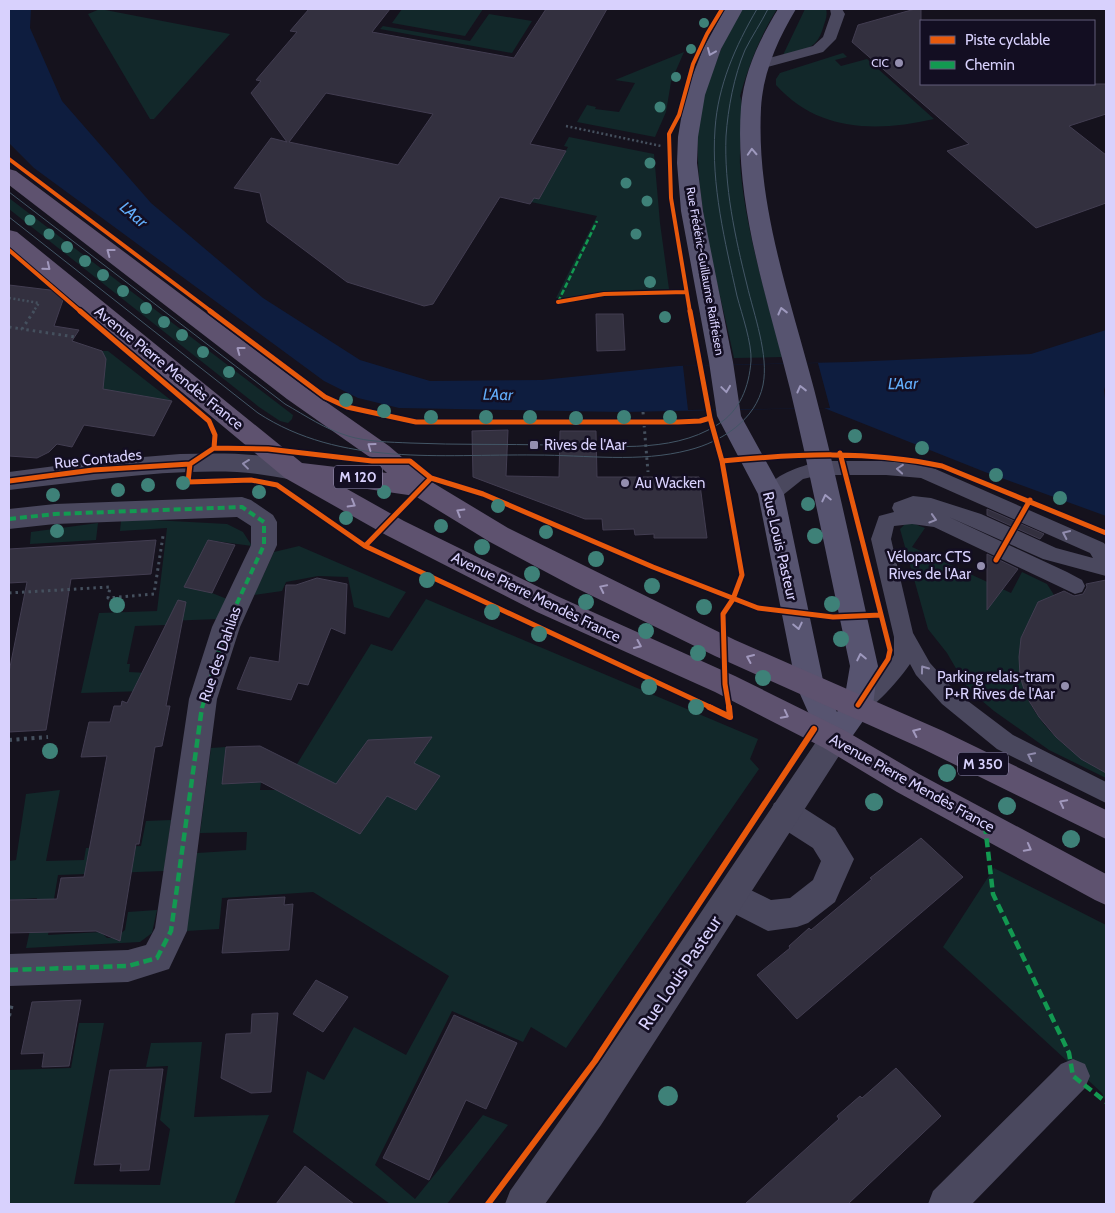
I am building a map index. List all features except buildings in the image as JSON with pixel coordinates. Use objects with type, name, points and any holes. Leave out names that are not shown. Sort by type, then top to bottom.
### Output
[{"type":"main road","name":"Rue Frédéric-Guillaume Raiffeisen","points":[[729,416],[721,362],[692,210],[687,162],[688,137],[695,95],[721,30],[734,9]]},
{"type":"main road","points":[[760,66],[767,46],[786,9]]},
{"type":"main road","name":"Rue Louis Pasteur","points":[[760,66],[751,107],[751,156],[763,230],[809,418],[864,666],[858,705],[834,739]]},
{"type":"main road","points":[[9,175],[296,393],[380,452],[422,488],[499,535],[586,580],[725,648],[858,705]]},
{"type":"main road","name":"Avenue Pierre Mendès France","points":[[9,237],[294,471],[395,528],[547,604],[725,684],[834,739],[908,783],[1106,890]]},
{"type":"main road","name":"Rue Louis Pasteur","points":[[729,416],[763,476],[770,494],[810,685],[834,739]]},
{"type":"main road","name":"Rue Contades","points":[[294,471],[363,478],[422,488]]},
{"type":"main road","name":"M 350","points":[[858,705],[1106,825]]},
{"type":"street","name":"Rue Contades","points":[[9,481],[93,470],[190,464],[239,463],[294,471]]},
{"type":"street","name":"Rue des Dahlias","points":[[9,519],[54,514],[242,507],[264,522],[264,545],[226,627],[203,699],[171,931],[156,958],[128,966],[9,970]]},
{"type":"street","name":"Rue Louis Pasteur","points":[[523,1204],[588,1112],[834,739]]},
{"type":"street","points":[[732,896],[768,916],[797,912],[824,892],[838,859],[824,838],[786,813]]},
{"type":"street","points":[[946,1204],[1073,1076]]},
{"type":"lane","points":[[760,66],[818,49],[829,39],[838,14],[836,9]]},
{"type":"lane","points":[[770,494],[797,474],[820,468],[886,468],[924,471],[1097,548],[1106,560]]},
{"type":"lane","points":[[924,471],[958,512]]},
{"type":"lane","points":[[858,705],[893,673],[904,656],[904,637],[881,539],[886,521],[903,505],[917,502],[933,503],[958,512],[1051,554],[1106,568]]},
{"type":"lane","points":[[886,521],[907,516],[922,516],[939,521],[1076,586],[1051,554]]},
{"type":"lane","points":[[904,637],[923,669],[949,698],[998,737],[1106,793]]},
{"type":"path","points":[[566,126],[668,148]]},
{"type":"path","points":[[9,298],[39,303],[22,329]]},
{"type":"path","points":[[9,327],[75,337]]},
{"type":"path","points":[[643,412],[648,472]]},
{"type":"path","points":[[633,422],[652,422]]},
{"type":"path","points":[[9,593],[110,586],[108,598],[154,594],[164,530]]},
{"type":"path","points":[[9,740],[48,737]]},
{"type":"green space","points":[[100,9],[230,34],[154,119],[150,119],[88,14]]},
{"type":"green space","points":[[402,9],[483,9],[465,36],[392,23]]},
{"type":"green space","points":[[741,9],[777,9],[756,51],[740,96],[742,109],[740,164],[751,237],[782,357],[734,358],[706,229],[701,195],[698,129],[702,99],[725,40]]},
{"type":"green space","points":[[805,9],[826,9],[827,14],[820,36],[808,48],[783,55]]},
{"type":"green space","points":[[489,14],[532,21],[512,53],[380,29],[383,26],[470,41]]},
{"type":"green space","points":[[684,52],[671,82],[666,112],[655,137],[577,122],[587,105],[596,107],[595,109],[619,112],[635,83],[615,80]]},
{"type":"green space","points":[[843,53],[847,57],[835,60],[841,66],[867,59],[934,119],[891,126],[849,124],[829,120],[810,112],[776,85],[776,79],[780,73]]},
{"type":"green space","points":[[569,137],[654,154],[660,223],[669,289],[613,291],[556,298],[597,216],[531,202],[533,197],[539,198],[568,147],[564,146]]},
{"type":"green space","points":[[9,198],[293,415],[292,419],[288,423],[280,421],[259,407],[9,209]]},
{"type":"green space","points":[[102,351],[108,351],[172,401],[92,388]]},
{"type":"green space","points":[[134,519],[227,524],[243,532],[252,546],[208,540],[185,587],[212,593],[227,599],[218,619],[167,621],[166,625],[135,626],[127,664],[130,664],[129,672],[148,673],[144,691],[81,693],[99,613],[157,611],[167,528],[120,531],[121,521]]},
{"type":"green space","points":[[98,523],[96,540],[30,544],[31,532]]},
{"type":"green space","points":[[906,523],[912,523],[925,528],[912,547],[1011,593],[1022,572],[1047,584],[1054,595],[1031,619],[1023,637],[1021,659],[1025,691],[1034,710],[1051,732],[1071,750],[1106,773],[1106,778],[1049,750],[994,711],[968,689],[947,653],[928,629],[900,529]]},
{"type":"green space","points":[[299,546],[406,592],[389,618],[354,607],[348,577],[318,576],[286,582],[282,591],[254,595],[274,552]]},
{"type":"green space","points":[[426,599],[758,739],[750,759],[759,769],[566,1048],[531,1027],[523,1042],[452,1011],[375,1165],[415,1199],[483,1115],[508,1125],[447,1204],[390,1204],[293,1132],[307,1071],[324,1080],[354,1027],[406,1055],[449,976],[313,892],[222,898],[219,929],[186,931],[197,853],[246,850],[247,832],[200,833],[211,748],[226,747],[223,784],[261,782],[260,790],[277,790],[297,764],[371,644],[392,651]]},
{"type":"green space","points":[[60,790],[46,861],[84,860],[86,848],[141,846],[146,821],[171,820],[164,871],[58,875],[48,935],[101,932],[107,938],[115,938],[125,930],[128,912],[157,910],[152,933],[140,942],[26,948],[37,898],[9,900],[9,861],[16,860],[26,794]]},
{"type":"green space","points":[[994,868],[1106,925],[1106,1103],[1102,1093],[943,947]]},
{"type":"green space","points":[[79,1023],[104,1023],[74,1184],[160,1185],[170,1129],[160,1120],[168,1066],[146,1067],[151,1043],[202,1042],[194,1117],[269,1115],[234,1204],[9,1204],[9,1070],[71,1068]]},
{"type":"water","name":"L'Aar","points":[[9,9],[31,9],[30,28],[62,101],[151,203],[263,298],[360,360],[430,381],[542,380],[678,366],[851,362],[1031,354],[1106,330],[1106,384],[1104,390],[1106,406],[1106,516],[985,472],[824,408],[622,412],[399,408],[358,398],[324,381],[34,168],[9,143]]},
{"type":"pier","points":[[818,363],[830,408],[688,410],[683,366]]},
{"type":"tram line","points":[[9,192],[285,404],[331,430],[371,441],[428,444],[615,447],[658,445],[679,441],[717,425],[732,413],[742,398],[750,371],[750,346],[737,296],[720,213],[714,150],[717,113],[724,82],[735,52],[757,9]]},
{"type":"tram line","points":[[9,217],[258,413],[290,430],[323,442],[357,450],[428,456],[535,455],[632,457],[670,454],[689,450],[713,441],[735,428],[753,409],[763,385],[764,361],[762,348],[731,211],[727,174],[726,136],[732,92],[741,60],[768,9]]},
{"type":"marked path","points":[[558,302],[597,221]]},
{"type":"marked path","points":[[9,519],[55,514],[242,507],[264,522],[264,545],[226,627],[203,699],[171,931],[157,958],[128,966],[9,970]]},
{"type":"marked path","points":[[985,825],[993,894],[1069,1053],[1073,1076],[1106,1102]]},
{"type":"cycle path","points":[[722,9],[707,34],[693,64],[679,115],[669,134],[668,147],[671,198],[686,292],[710,418],[722,461],[742,575],[733,599],[723,614],[725,684],[730,717]]},
{"type":"cycle path","points":[[9,159],[325,397],[347,407],[416,422],[678,422],[700,421],[710,418]]},
{"type":"cycle path","points":[[9,250],[209,421],[215,435],[214,448]]},
{"type":"cycle path","points":[[558,302],[604,294],[686,292]]},
{"type":"cycle path","points":[[365,546],[431,478],[410,461],[372,461],[268,449],[214,448],[190,464],[188,482],[251,480],[277,485],[365,546],[730,717]]},
{"type":"cycle path","points":[[840,453],[890,650],[888,659],[858,705]]},
{"type":"cycle path","points":[[722,461],[805,454],[860,454],[915,460],[942,466],[1106,533]]},
{"type":"cycle path","points":[[9,481],[93,470],[190,464]]},
{"type":"cycle path","points":[[431,478],[483,494],[653,567],[758,608],[833,617],[881,615]]},
{"type":"cycle path","points":[[996,560],[1030,500]]},
{"type":"cycle path","points":[[488,1204],[595,1061],[814,729]]},
{"type":"place","name":"CIC","points":[[899,63]]},
{"type":"place","name":"Rives de l'Aar","points":[[534,445]]},
{"type":"place","name":"Au Wacken","points":[[625,483]]},
{"type":"place","name":"Véloparc CTS Rives de l'Aar","points":[[981,566]]},
{"type":"place","name":"Parking relais-tram P+R Rives de l'Aar","points":[[1065,686]]}]
